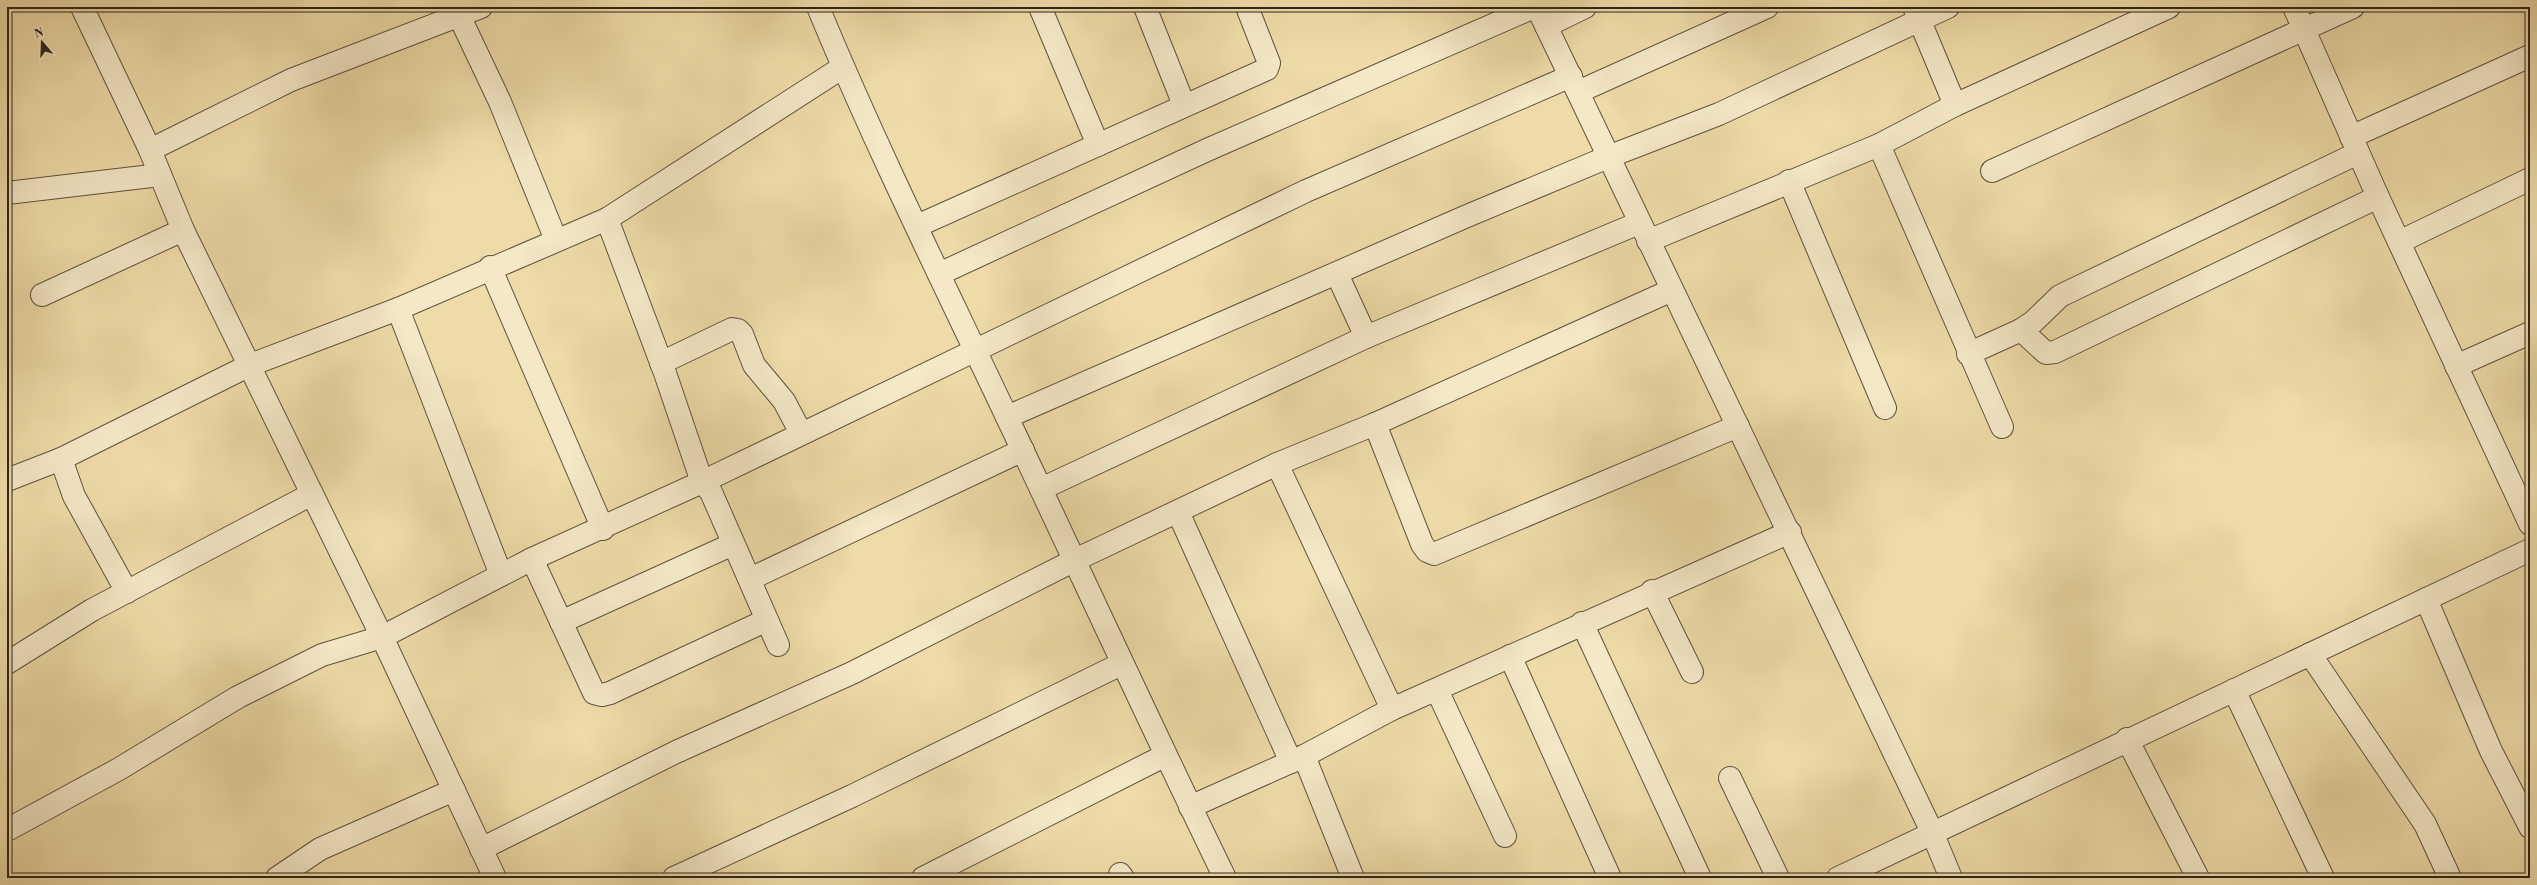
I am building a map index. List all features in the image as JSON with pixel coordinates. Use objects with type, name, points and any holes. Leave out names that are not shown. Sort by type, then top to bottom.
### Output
[{"type":"street","points":[[82,7],[150,150],[183,230],[250,365],[310,495],[382,637],[495,878]]},
{"type":"street","points":[[150,150],[291,80],[412,32],[457,12],[481,7]]},
{"type":"street","points":[[818,7],[843,68],[1023,450],[1121,664],[1164,756],[1225,878]]},
{"type":"street","points":[[1040,7],[1098,144]]},
{"type":"street","points":[[1145,7],[1184,104]]},
{"type":"street","points":[[917,226],[1184,104],[1269,67],[1247,7]]},
{"type":"street","points":[[939,274],[1207,150],[1539,13],[1585,7]]},
{"type":"street","points":[[7,830],[119,769],[238,697],[322,655],[382,637],[532,559],[603,529],[702,482],[1306,191],[1767,7]]},
{"type":"street","points":[[1007,417],[1337,274],[1466,216],[1608,157],[1719,114],[1917,13],[1948,7]]},
{"type":"street","points":[[1041,489],[1366,337],[1644,232],[1789,181],[1879,145],[1955,105],[2169,7]]},
{"type":"street","points":[[2294,7],[2378,197],[2530,524]]},
{"type":"street","points":[[1992,171],[2302,28],[2353,7]]},
{"type":"street","points":[[457,12],[500,102],[556,240]]},
{"type":"street","points":[[1539,13],[1790,532],[1932,832],[1951,878]]},
{"type":"street","points":[[1917,13],[1955,105]]},
{"type":"street","points":[[1968,354],[2021,330],[2033,322],[2060,296],[2530,56]]},
{"type":"street","points":[[7,480],[61,459],[250,365],[398,309],[490,267],[607,219],[843,68]]},
{"type":"street","points":[[1879,145],[1968,354],[2002,427]]},
{"type":"street","points":[[7,193],[160,175]]},
{"type":"street","points":[[2399,242],[2530,178]]},
{"type":"street","points":[[1789,181],[1885,408]]},
{"type":"street","points":[[2021,330],[2046,353],[2055,352],[2378,197]]},
{"type":"street","points":[[607,219],[661,363],[702,482],[711,492],[778,645]]},
{"type":"street","points":[[42,295],[183,230]]},
{"type":"street","points":[[490,267],[603,529]]},
{"type":"street","points":[[1337,274],[1366,337]]},
{"type":"street","points":[[481,850],[676,752],[852,673],[1073,561],[1277,464],[1375,424],[1672,290]]},
{"type":"street","points":[[398,309],[501,576]]},
{"type":"street","points":[[661,363],[732,329],[738,330],[742,334],[754,365],[784,401],[801,433]]},
{"type":"street","points":[[2456,366],[2530,333]]},
{"type":"street","points":[[1375,424],[1422,544],[1427,551],[1434,554],[1738,426]]},
{"type":"street","points":[[750,579],[1023,450]]},
{"type":"street","points":[[61,459],[74,496],[127,592]]},
{"type":"street","points":[[1277,464],[1392,709]]},
{"type":"street","points":[[7,663],[86,614],[310,495]]},
{"type":"street","points":[[1178,512],[1353,878]]},
{"type":"street","points":[[1190,807],[1297,759],[1392,709],[1437,690],[1652,591],[1790,532]]},
{"type":"street","points":[[561,622],[733,544]]},
{"type":"street","points":[[1838,878],[2127,739],[2530,550]]},
{"type":"street","points":[[532,559],[594,693],[602,695],[610,693],[767,620]]},
{"type":"street","points":[[1652,591],[1692,672]]},
{"type":"street","points":[[2426,599],[2491,751],[2530,827]]},
{"type":"street","points":[[1582,623],[1700,878]]},
{"type":"street","points":[[2310,654],[2425,824],[2450,878]]},
{"type":"street","points":[[1510,656],[1610,878]]},
{"type":"street","points":[[674,878],[852,796],[1121,664]]},
{"type":"street","points":[[1437,690],[1505,836]]},
{"type":"street","points":[[2234,690],[2323,878]]},
{"type":"street","points":[[2127,739],[2198,878]]},
{"type":"street","points":[[923,878],[1164,756]]},
{"type":"street","points":[[1730,778],[1778,878]]},
{"type":"street","points":[[277,878],[320,850],[454,790]]}]
